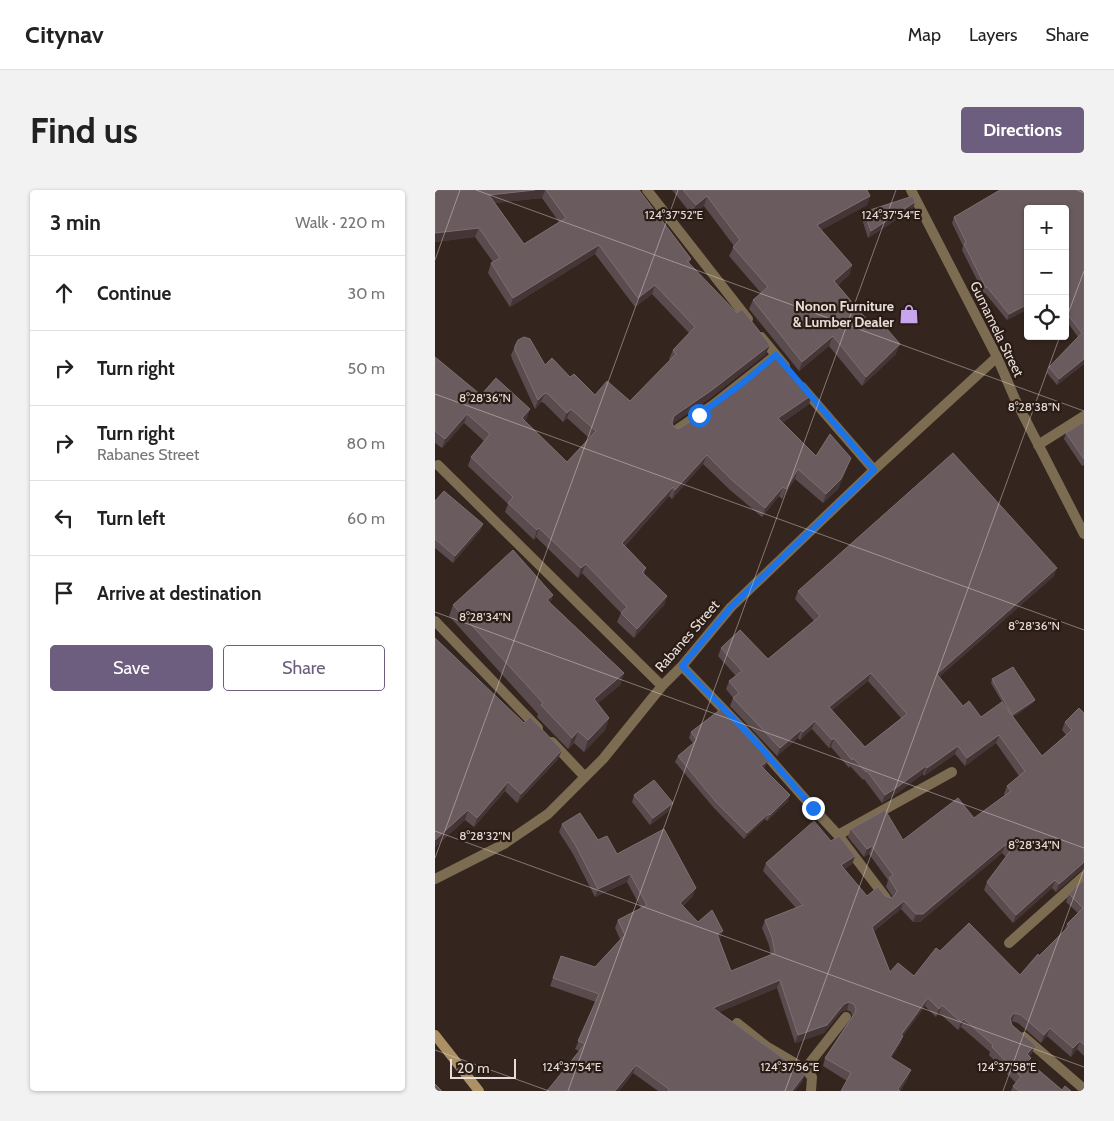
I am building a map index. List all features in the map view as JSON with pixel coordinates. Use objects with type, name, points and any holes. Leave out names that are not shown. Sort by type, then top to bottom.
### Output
[{"type":"main road","points":[[435,1035],[479,1091]]},
{"type":"street","points":[[647,190],[754,328],[874,470]]},
{"type":"street","name":"Gumamela Street","points":[[911,190],[997,357],[1038,445],[1083,529]]},
{"type":"street","points":[[675,431],[713,405],[776,355]]},
{"type":"street","name":"Rabanes Street","points":[[435,879],[505,844],[548,814],[603,759],[662,686],[682,666],[731,607],[874,470],[997,357]]},
{"type":"street","points":[[1038,445],[1084,416]]},
{"type":"street","points":[[438,464],[662,686]]},
{"type":"street","points":[[435,621],[585,777]]},
{"type":"street","points":[[682,666],[755,741],[839,835],[887,899]]},
{"type":"street","points":[[839,835],[952,772]]},
{"type":"street","points":[[1009,943],[1084,876]]},
{"type":"street","points":[[805,1069],[847,1017]]},
{"type":"street","points":[[737,1023],[766,1046],[805,1069],[812,1077],[811,1091]]},
{"type":"street","points":[[1014,1028],[1084,1089]]},
{"type":"building","points":[[435,190],[535,190],[489,195],[524,244],[566,218],[546,190],[639,190],[691,259],[687,261],[737,313],[742,309],[770,345],[712,390],[674,416],[673,426],[678,429],[682,427],[721,401],[778,355],[812,395],[778,418],[816,456],[830,434],[851,458],[841,479],[826,494],[798,469],[786,489],[783,487],[765,508],[733,481],[707,455],[675,490],[673,487],[622,543],[646,568],[642,572],[667,596],[637,629],[621,613],[627,607],[586,564],[581,568],[539,528],[537,530],[508,503],[513,497],[471,457],[490,434],[467,414],[445,439],[435,431],[435,357],[481,395],[496,378],[530,409],[522,418],[567,462],[596,431],[571,409],[567,413],[548,394],[545,393],[538,400],[515,350],[518,340],[524,337],[530,339],[545,365],[552,358],[570,377],[574,374],[595,395],[607,381],[630,401],[676,354],[673,350],[695,327],[655,285],[638,298],[599,245],[513,298],[491,263],[500,258],[479,228],[435,233]]},
{"type":"building","points":[[683,190],[867,190],[870,196],[817,225],[852,265],[834,281],[873,327],[880,321],[900,344],[866,377],[833,336],[802,362],[753,300],[768,287],[733,247],[740,240],[707,196],[696,205]]},
{"type":"building","points":[[1000,190],[1084,190],[1084,359],[1059,379],[1049,367],[1082,333],[1069,316],[1069,205],[1024,205],[1024,306],[1009,314],[986,288],[964,244],[966,242],[954,217]]},
{"type":"building","points":[[913,196],[915,202],[871,231],[864,212]]},
{"type":"building","points":[[1084,422],[1084,459],[1066,433]]},
{"type":"building","points":[[953,453],[1057,568],[937,674],[963,706],[969,701],[981,717],[1002,702],[1042,756],[1072,730],[1065,722],[1079,708],[1084,713],[1084,862],[1059,884],[1055,880],[1016,915],[987,882],[1011,850],[1005,845],[923,914],[916,914],[904,901],[872,927],[890,972],[898,963],[914,976],[936,948],[940,951],[969,923],[1020,975],[1038,954],[1039,956],[1069,926],[1067,924],[1083,908],[1069,894],[1084,880],[1084,1045],[1080,1041],[1073,1048],[1050,1028],[1044,1035],[1021,1015],[1015,1013],[1010,1019],[1012,1025],[1035,1045],[1027,1054],[1031,1058],[1028,1061],[1062,1090],[1065,1086],[1071,1091],[1019,1091],[1013,1086],[1021,1077],[992,1047],[993,1045],[964,1019],[961,1022],[942,1005],[939,1009],[928,998],[901,1035],[903,1036],[890,1057],[911,1070],[898,1089],[900,1091],[841,1091],[851,1073],[825,1058],[855,1013],[854,1004],[849,1002],[844,1004],[827,1025],[798,1035],[780,980],[713,1008],[805,1074],[792,1091],[668,1091],[669,1089],[636,1065],[615,1091],[547,1091],[585,1044],[578,1041],[599,994],[553,978],[561,956],[595,967],[625,935],[618,920],[647,905],[630,874],[598,889],[576,846],[562,824],[580,813],[598,840],[607,836],[617,854],[664,829],[696,888],[680,903],[698,922],[712,910],[723,931],[717,934],[731,971],[775,953],[772,937],[765,920],[803,905],[766,863],[814,821],[831,841],[839,836],[855,856],[841,865],[867,896],[878,887],[885,896],[891,898],[897,891],[889,878],[893,875],[872,846],[867,849],[851,829],[885,810],[903,840],[958,798],[974,818],[1011,791],[1007,786],[1025,771],[999,735],[967,758],[958,746],[885,795],[867,771],[853,758],[852,760],[834,738],[832,740],[815,721],[780,748],[733,698],[739,693],[729,681],[742,671],[721,648],[740,630],[768,659],[820,616],[798,591]],"holes":[[[871,673],[907,714],[865,747],[829,707]]]},
{"type":"building","points":[[444,491],[483,524],[455,556],[435,539],[435,501]]},
{"type":"building","points":[[513,550],[553,595],[547,600],[624,673],[594,699],[609,718],[588,740],[578,731],[572,738],[541,705],[543,703],[453,605]]},
{"type":"building","points":[[435,638],[524,723],[530,717],[562,750],[521,794],[508,782],[477,818],[468,810],[435,840]]},
{"type":"building","points":[[1013,667],[1035,700],[1012,715],[992,679]]},
{"type":"building","points":[[721,709],[769,760],[761,766],[790,795],[770,815],[768,814],[747,833],[716,802],[678,756],[697,740],[691,732]]},
{"type":"building","points":[[654,780],[673,803],[653,818],[634,795]]},
{"type":"building","points":[[435,1084],[442,1091],[435,1091]]},
{"type":"place","name":"Nonon Furniture & Lumber Dealer","points":[[909,314]]},
{"type":"route","points":[[699,415],[744,382],[776,355],[874,470],[731,607],[682,666],[755,741],[813,808]]}]
